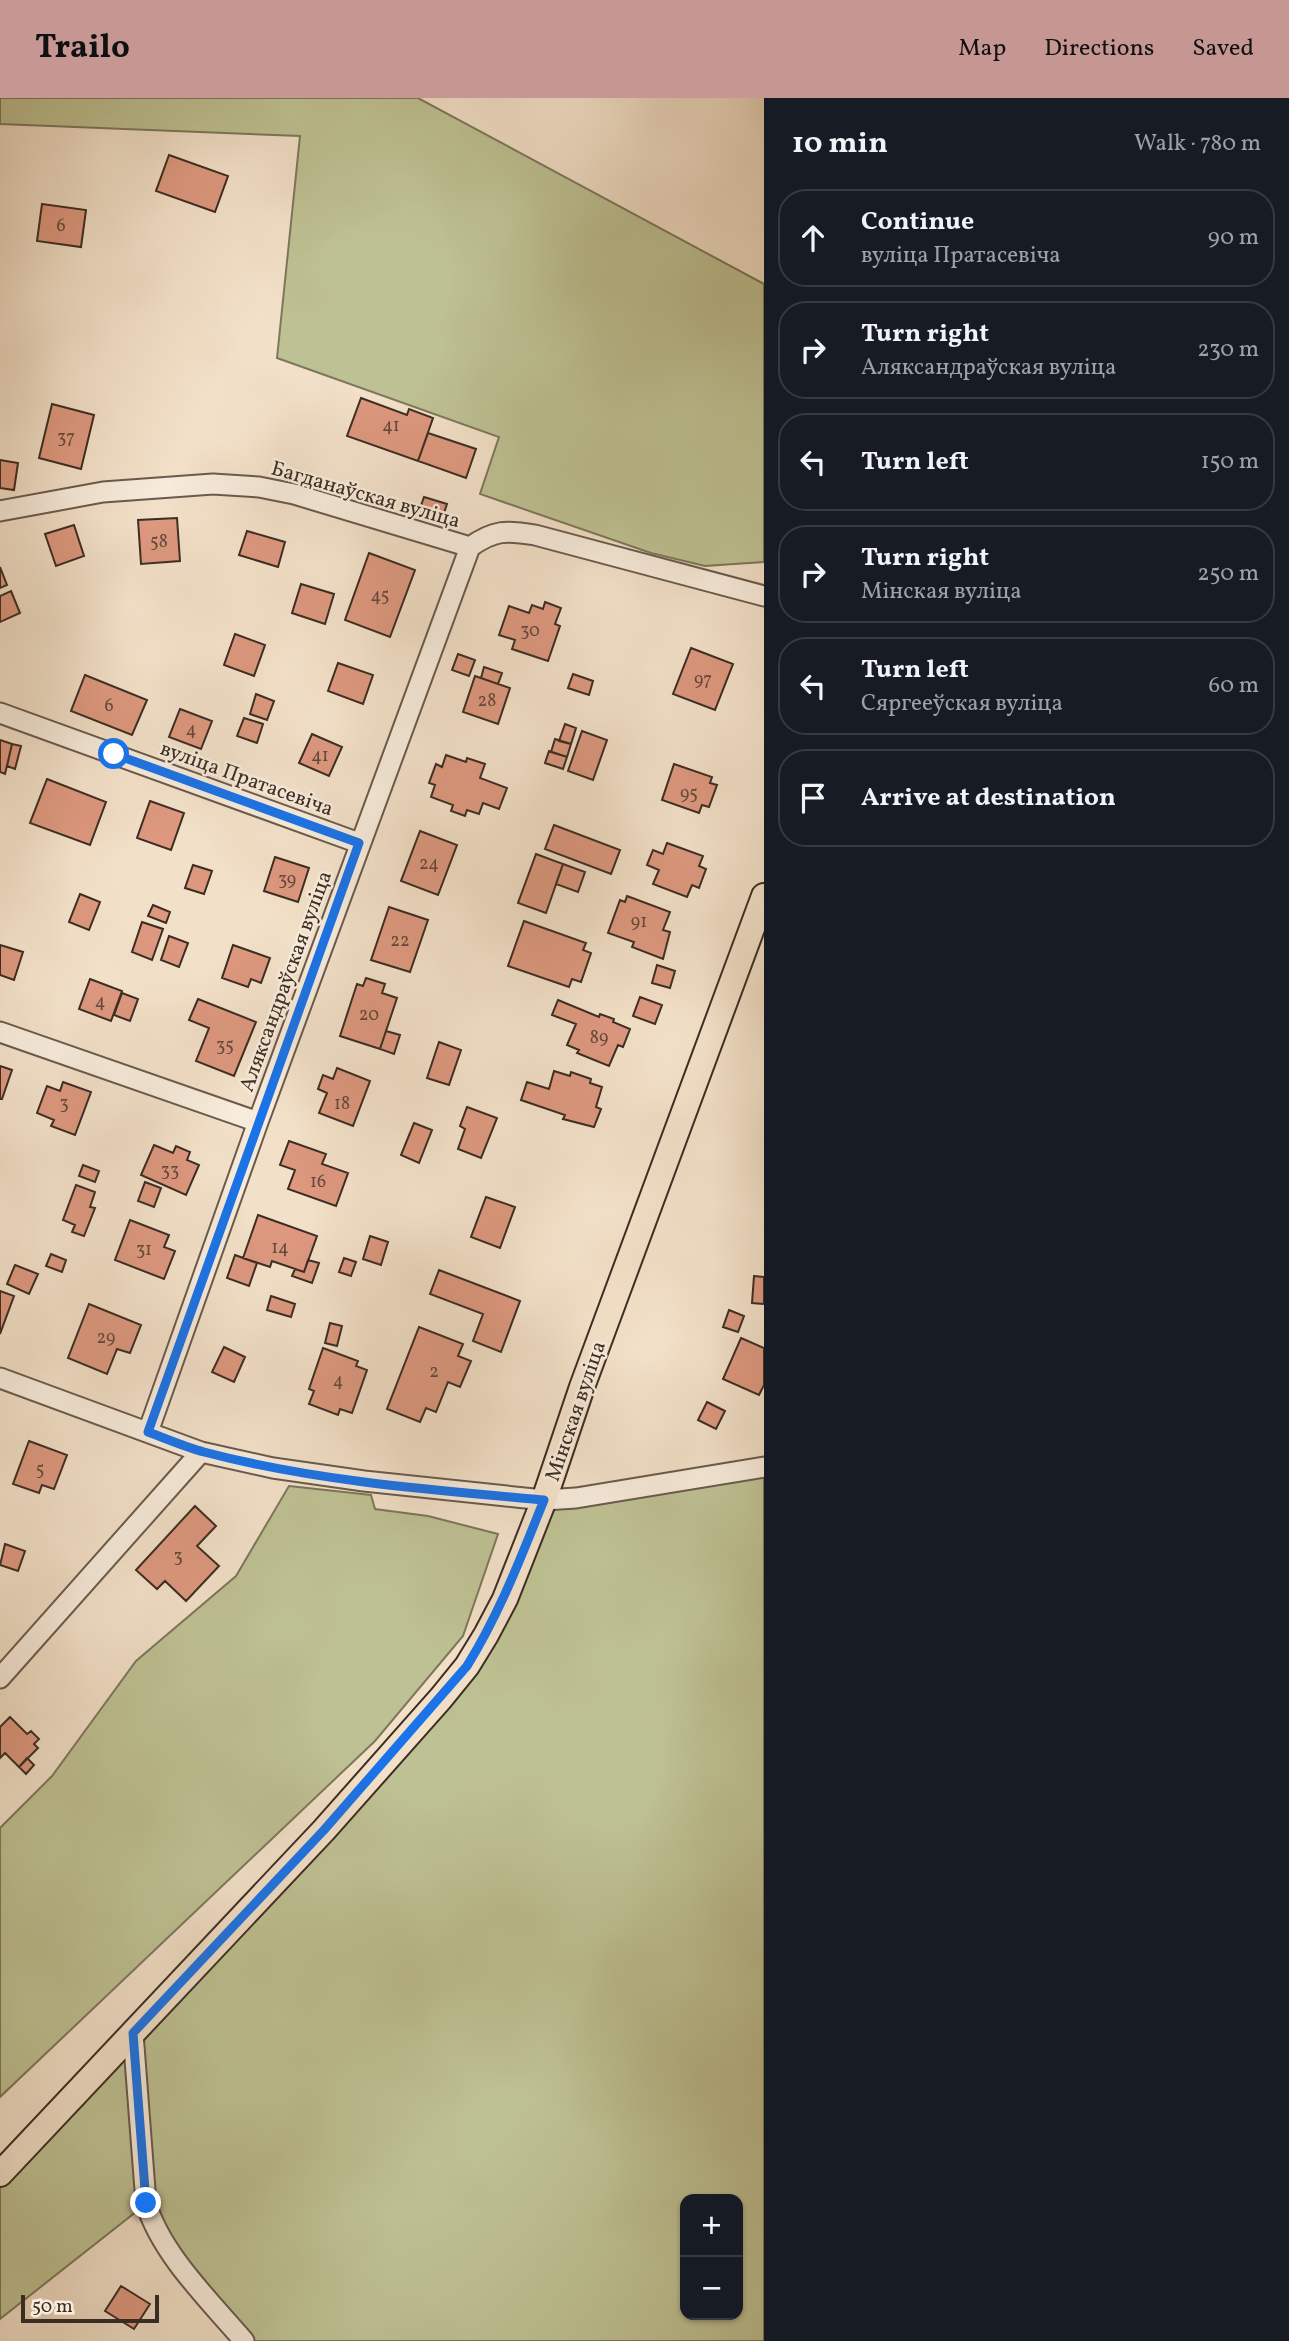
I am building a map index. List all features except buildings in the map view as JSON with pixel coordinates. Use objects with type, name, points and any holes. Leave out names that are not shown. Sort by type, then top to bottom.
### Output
[{"type":"main road","name":"Мінская вуліца","points":[[0,2174],[324,1830],[467,1666],[486,1635],[505,1599],[544,1500],[582,1388],[764,896]]},
{"type":"street","name":"Багданаўская вуліца","points":[[0,511],[103,492],[213,484],[259,487],[294,494],[470,547]]},
{"type":"street","points":[[470,547],[491,534],[511,531],[535,535],[764,596]]},
{"type":"street","name":"Аляксандраўская вуліца","points":[[148,1432],[359,843],[470,547]]},
{"type":"street","name":"вуліца Пратасевіча","points":[[0,713],[359,843]]},
{"type":"street","points":[[0,1032],[258,1122]]},
{"type":"street","points":[[0,1378],[201,1452],[299,1472],[544,1500],[589,1496],[764,1466]]},
{"type":"street","points":[[0,1678],[201,1452]]},
{"type":"street","points":[[133,2033],[146,2203],[151,2219],[164,2242],[192,2279],[244,2341]]},
{"type":"green space","points":[[0,98],[418,98],[764,284],[764,562],[705,566],[651,553],[480,494],[499,437],[277,358],[300,136],[0,124]]},
{"type":"green space","points":[[764,1467],[764,2341],[244,2341],[146,2204],[0,2319],[0,2174],[441,1699],[544,1500]]},
{"type":"green space","points":[[289,1486],[371,1495],[375,1509],[428,1516],[498,1534],[463,1636],[375,1741],[0,2097],[0,1828],[52,1776],[136,1661],[236,1576]]},
{"type":"route","points":[[114,754],[359,843],[148,1432],[201,1452],[272,1468],[364,1481],[544,1500],[505,1599],[467,1666],[324,1830],[133,2033],[146,2203]]}]
